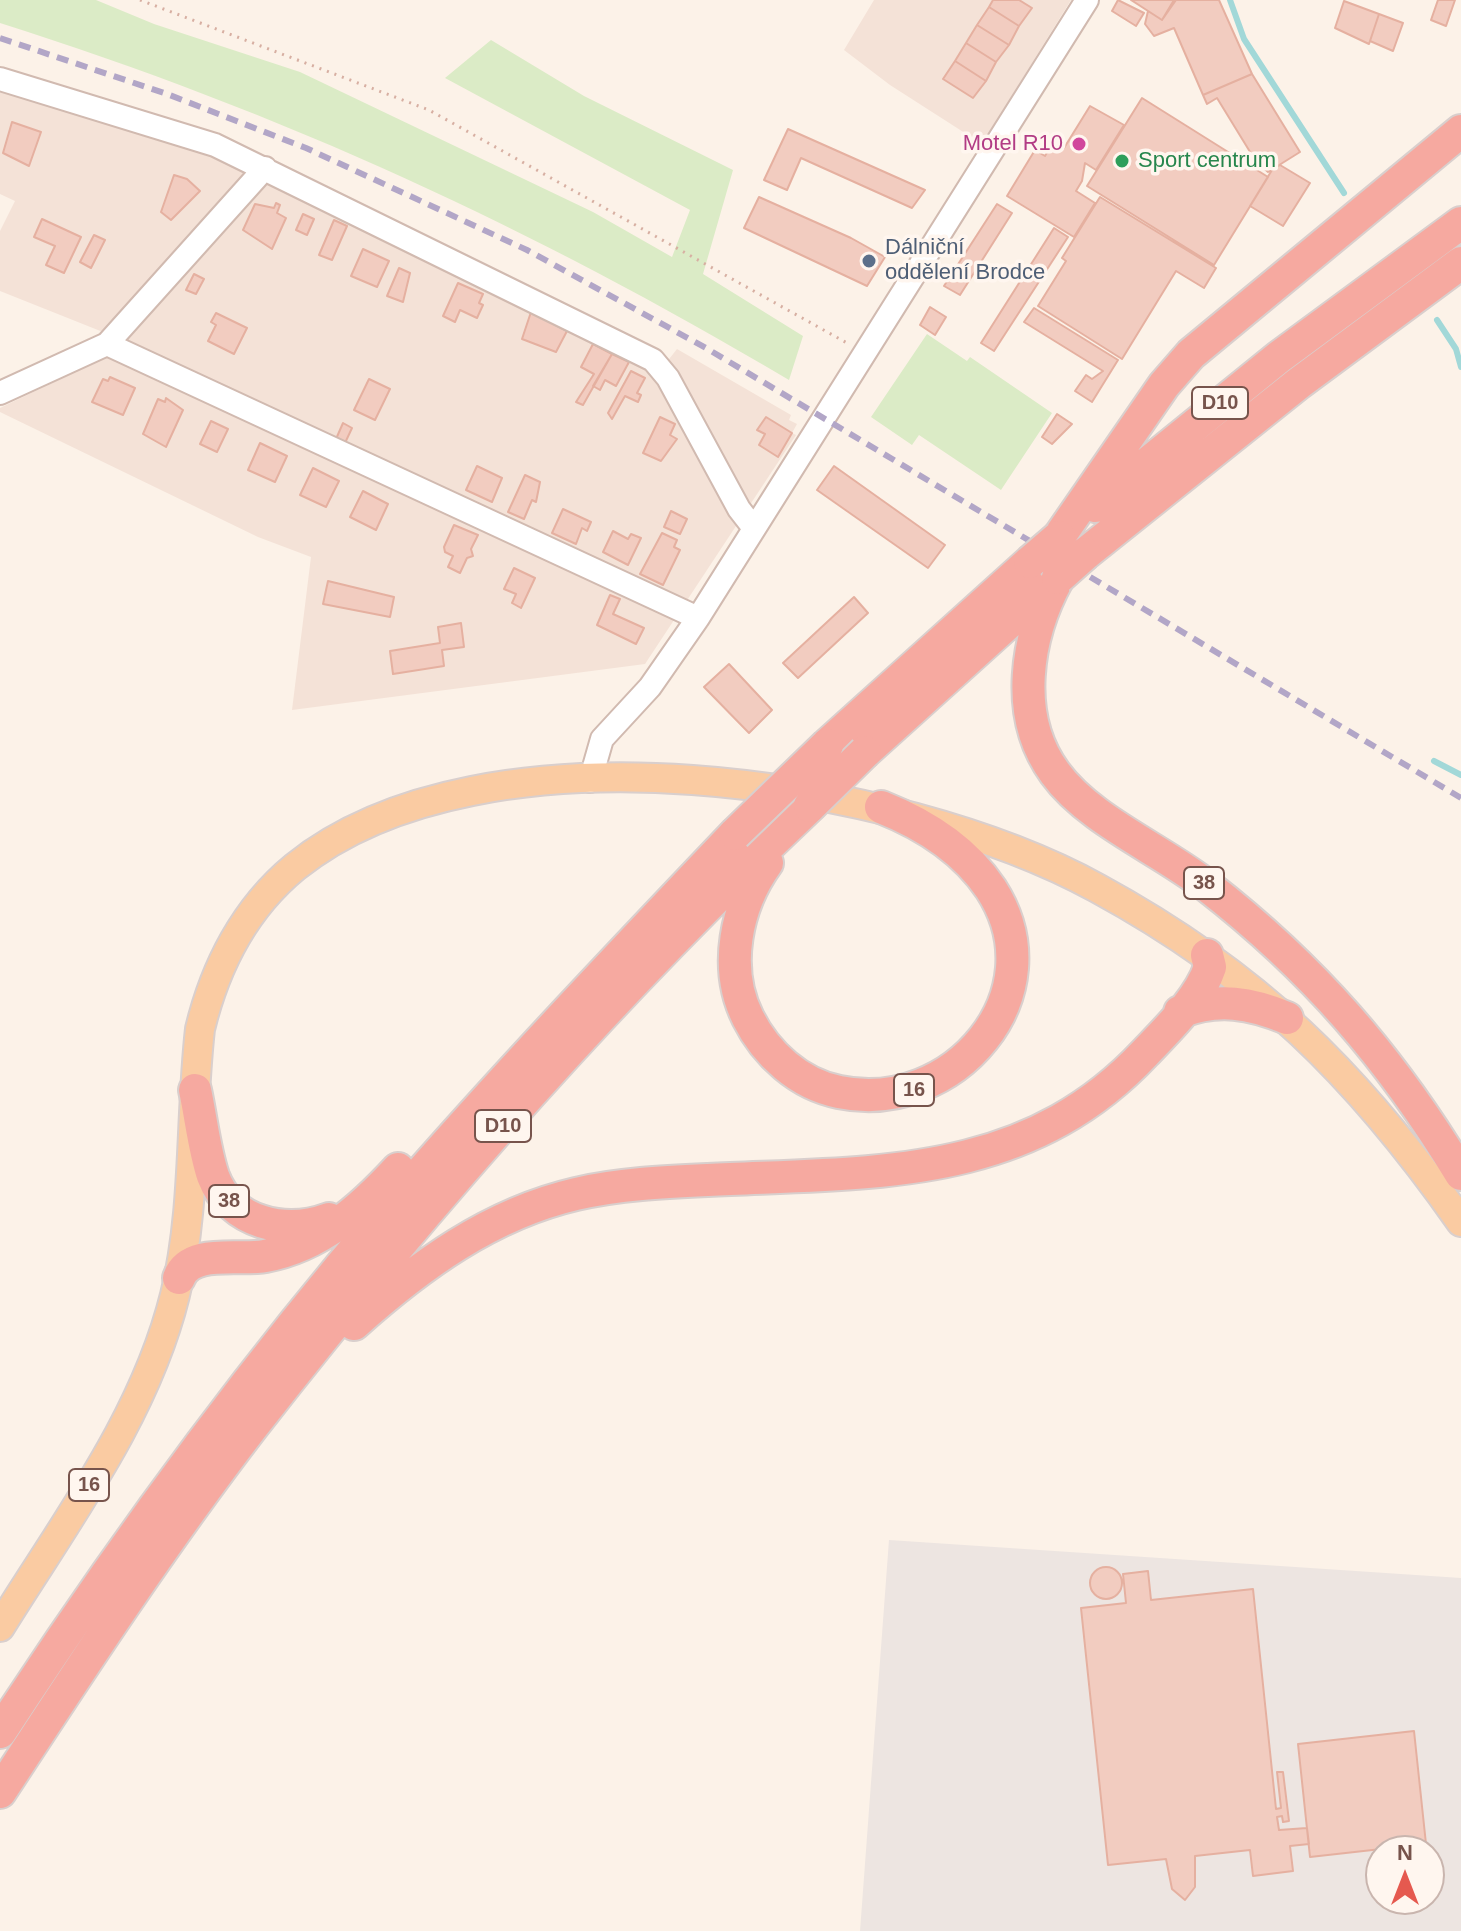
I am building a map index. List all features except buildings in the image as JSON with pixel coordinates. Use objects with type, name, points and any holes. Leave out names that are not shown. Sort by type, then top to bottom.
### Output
[{"type":"highway","points":[[1059,537],[1164,385],[1191,354],[1461,131]]},
{"type":"highway","name":"D10","points":[[0,1732],[86,1600],[228,1411],[388,1210],[580,996],[735,834],[827,745],[1059,537],[1279,357],[1461,223]]},
{"type":"highway","name":"D10","points":[[0,1792],[113,1620],[251,1429],[404,1239],[517,1109],[637,979],[865,752],[1085,554],[1299,383],[1461,263]]},
{"type":"highway","name":"38","points":[[1058,578],[1036,630],[1029,690],[1039,742],[1055,773],[1081,800],[1194,875],[1244,914],[1315,979],[1379,1055],[1461,1174]]},
{"type":"highway","name":"16","points":[[778,841],[752,886],[737,930],[736,973],[746,1013],[755,1031],[781,1062],[824,1087],[873,1097],[913,1090],[949,1073],[965,1060],[991,1029],[1009,978],[1009,942],[992,891],[964,858],[933,832],[881,807]]},
{"type":"highway","points":[[251,1429],[327,1349],[388,1295],[464,1239],[519,1212],[604,1188],[907,1169],[996,1150],[1056,1123],[1111,1086],[1180,1012],[1207,977],[1210,967],[1207,955]]},
{"type":"highway","points":[[179,1278],[193,1262],[264,1256],[306,1242],[343,1221],[377,1191],[479,1083],[580,996]]},
{"type":"highway","points":[[1180,1012],[1205,1004],[1232,1003],[1287,1018]]},
{"type":"highway","name":"38","points":[[195,1090],[213,1176],[224,1196],[242,1213],[279,1226],[312,1224],[357,1205],[377,1191]]},
{"type":"main road","name":"16","points":[[0,1627],[109,1453],[138,1398],[164,1335],[179,1278],[200,1029],[219,969],[248,917],[294,868],[341,836],[418,804],[521,785],[671,779],[736,783],[881,807]]},
{"type":"main road","points":[[881,807],[1037,860],[1095,887],[1207,955],[1287,1018],[1368,1101],[1461,1222]]},
{"type":"street","points":[[590,781],[602,739],[650,687],[698,618],[1087,0]]},
{"type":"street","points":[[0,79],[215,145],[653,360],[668,378],[739,509],[753,527]]},
{"type":"street","points":[[0,393],[107,344],[265,168]]},
{"type":"street","points":[[107,344],[698,618]]},
{"type":"path","points":[[140,0],[429,110],[866,353]]},
{"type":"shaded area","points":[[874,0],[1071,0],[982,144],[890,85],[844,50]]},
{"type":"shaded area","points":[[0,86],[211,157],[633,360],[655,377],[677,349],[791,415],[789,420],[797,424],[792,433],[796,435],[645,664],[292,710],[311,557],[258,537],[0,412],[0,408],[133,344],[0,291],[0,231],[15,201],[0,194]]},
{"type":"shaded area","points":[[889,1540],[1461,1578],[1461,1931],[860,1931]]},
{"type":"green space","points":[[0,0],[96,0],[154,24],[300,72],[593,212],[672,257],[690,210],[445,78],[491,40],[584,96],[733,170],[703,274],[803,336],[789,380],[598,273],[405,178],[207,95],[0,23]]},
{"type":"green space","points":[[927,334],[967,361],[970,357],[1052,413],[1001,490],[919,435],[912,445],[871,417]]},
{"type":"waterway","points":[[1230,0],[1244,39],[1344,193]]},
{"type":"waterway","points":[[1437,320],[1456,349],[1461,367]]},
{"type":"waterway","points":[[1434,761],[1461,775]]},
{"type":"railway","points":[[0,38],[167,94],[306,148],[527,250],[706,348],[1461,798]]},
{"type":"place","name":"Motel R10","points":[[1079,144]]},
{"type":"place","name":"Sport centrum","points":[[1122,161]]},
{"type":"place","name":"Dálniční oddělení Brodce","points":[[869,261]]}]
